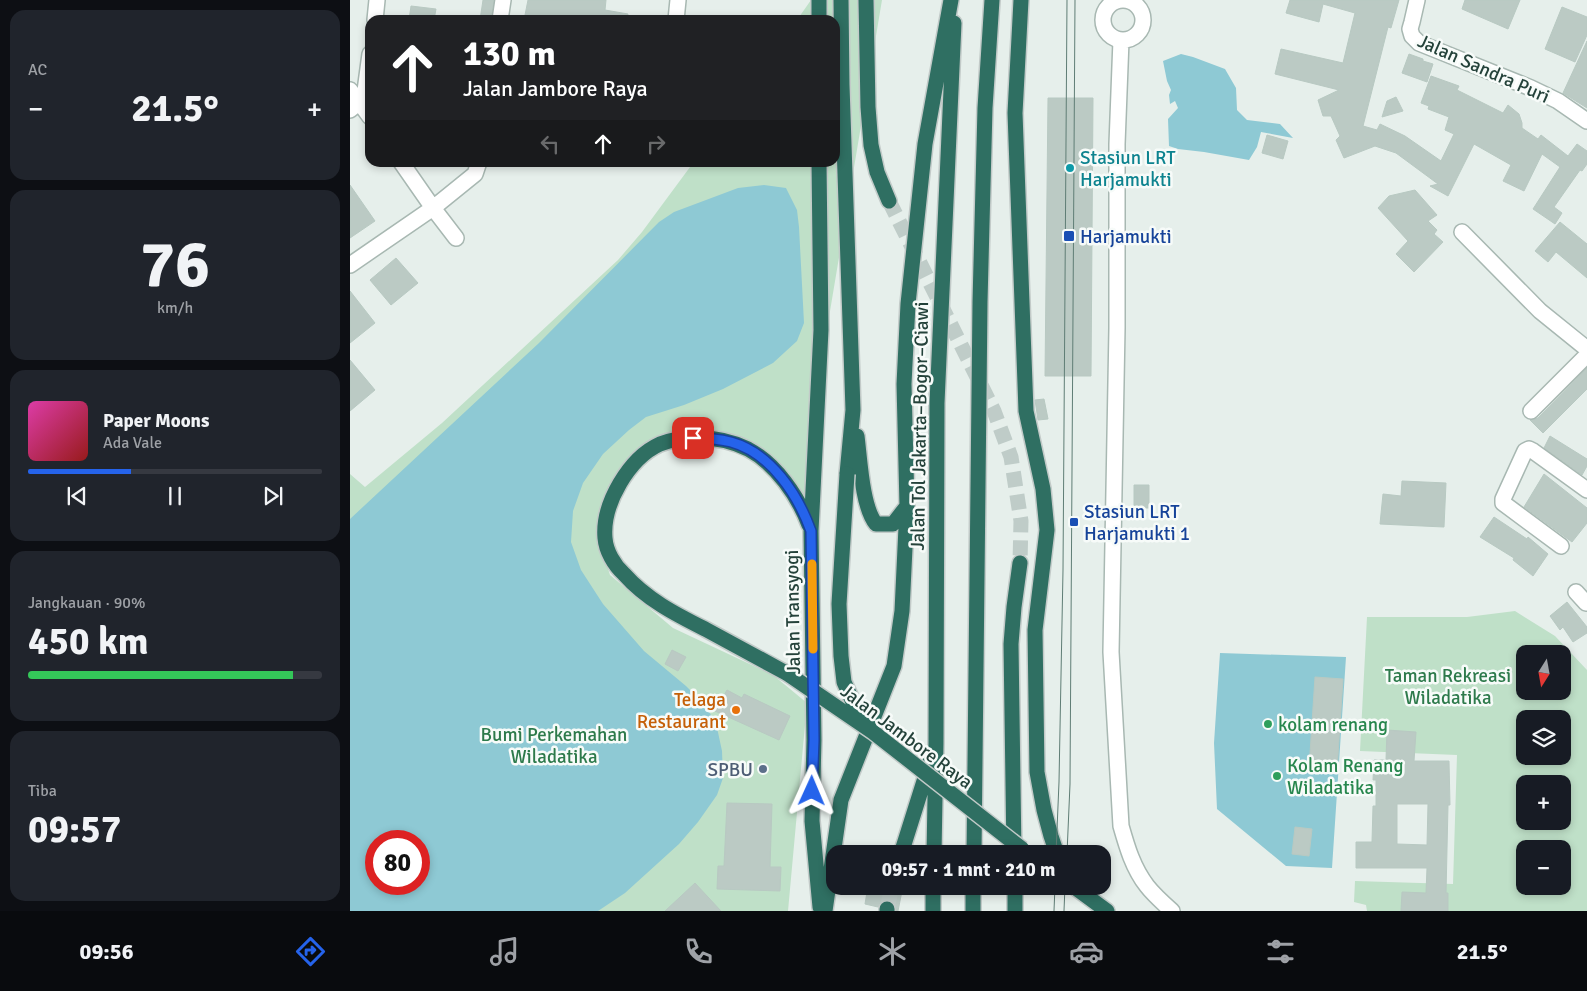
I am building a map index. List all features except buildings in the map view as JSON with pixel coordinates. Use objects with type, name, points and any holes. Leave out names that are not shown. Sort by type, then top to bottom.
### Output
[{"type":"highway","points":[[819,0],[819,15]]},
{"type":"highway","points":[[840,28],[841,0]]},
{"type":"highway","points":[[866,0],[868,107],[871,146],[877,172],[889,201]]},
{"type":"highway","points":[[825,911],[841,800],[894,666],[902,612],[907,506],[904,384],[908,304],[925,144],[951,0]]},
{"type":"highway","name":"Jalan Tol Jakarta–Bogor–Ciawi","points":[[934,845],[936,403],[955,0]]},
{"type":"highway","points":[[974,845],[984,108],[992,0]]},
{"type":"highway","points":[[1021,0],[1015,114],[1026,410],[1044,489],[1046,530],[1035,630],[1037,772],[1046,818],[1054,845]]},
{"type":"highway","points":[[840,128],[853,410],[867,506],[871,518],[876,524],[893,524],[907,506]]},
{"type":"highway","name":"Jalan Transyogi","points":[[819,167],[821,330],[811,531],[814,740],[812,821],[820,911]]},
{"type":"highway","points":[[853,410],[839,604],[841,656],[844,682],[852,700],[873,732]]},
{"type":"highway","name":"Jalan Jambore Raya","points":[[811,531],[803,510],[790,489],[763,459],[748,449],[732,442],[710,438],[677,439],[659,445],[643,455],[618,485],[611,500],[605,537],[608,552],[623,574],[657,604],[788,674],[873,732],[1017,845]]},
{"type":"highway","points":[[1014,845],[1011,644],[1020,563]]},
{"type":"highway","points":[[904,845],[936,743]]},
{"type":"highway","points":[[933,895],[933,911]]},
{"type":"highway","points":[[973,895],[973,911]]},
{"type":"highway","points":[[1015,895],[1015,911]]},
{"type":"highway","points":[[1085,895],[1105,910]]},
{"type":"highway","points":[[1092,895],[1105,910]]},
{"type":"street","points":[[375,15],[377,0]]},
{"type":"street","points":[[501,15],[503,0]]},
{"type":"street","points":[[676,15],[678,0]]},
{"type":"street","name":"Jalan Sandra Puri","points":[[1418,0],[1410,29],[1412,36],[1419,43],[1531,88],[1558,101],[1587,121]]},
{"type":"street","points":[[1120,1],[1132,1],[1141,11],[1143,23],[1141,29],[1133,38],[1121,40],[1115,38],[1106,30],[1104,24],[1105,12],[1109,7],[1120,1]]},
{"type":"street","points":[[1121,40],[1117,144],[1118,328],[1111,652],[1121,826],[1129,853],[1138,873],[1148,888],[1172,911]]},
{"type":"street","points":[[365,91],[353,101],[365,112]]},
{"type":"street","points":[[404,167],[432,208],[456,238]]},
{"type":"street","points":[[350,265],[432,208],[475,174],[478,167]]},
{"type":"street","points":[[1462,232],[1534,304],[1587,349]]},
{"type":"street","points":[[1530,411],[1587,355]]},
{"type":"street","points":[[1561,546],[1503,503],[1524,451],[1529,449],[1534,451],[1587,490]]},
{"type":"green space","name":"Bumi Perkemahan Wiladatika","points":[[811,0],[882,0],[819,377],[812,513],[755,450],[686,434],[616,481],[604,556],[610,575],[673,628],[773,675],[807,703],[788,911],[350,911],[350,474],[365,487],[442,423],[618,260],[642,232],[690,167],[840,167],[840,15],[800,15]]},
{"type":"green space","name":"Taman Rekreasi Wiladatika","points":[[1515,611],[1555,636],[1563,645],[1516,645],[1516,700],[1571,700],[1571,653],[1587,670],[1587,911],[1367,911],[1366,905],[1354,902],[1355,881],[1453,884],[1457,755],[1360,751],[1367,617],[1467,617]]},
{"type":"water","points":[[1181,54],[1225,69],[1236,88],[1237,110],[1247,120],[1280,124],[1293,138],[1261,132],[1257,147],[1249,160],[1169,146],[1168,119],[1178,108],[1175,101],[1170,104],[1169,95],[1171,90],[1163,61]]},
{"type":"water","name":"Bumi Perkemahan Wiladatika","points":[[764,185],[786,188],[797,210],[804,323],[797,341],[773,363],[723,389],[684,405],[646,417],[603,454],[583,483],[573,511],[571,542],[581,570],[603,604],[644,651],[686,686],[704,704],[716,723],[722,751],[723,778],[717,795],[698,822],[679,844],[625,893],[598,911],[350,911],[350,519],[539,343],[659,222],[674,212],[738,188]]},
{"type":"water","name":"Kolam Renang Wiladatika","points":[[1220,653],[1346,657],[1332,868],[1286,866],[1217,809],[1214,743]]},
{"type":"tunnel","points":[[889,201],[994,411],[1011,457],[1021,521],[1020,563]]},
{"type":"tunnel","points":[[887,909],[890,895]]},
{"type":"tram line","points":[[1056,845],[1063,570],[1067,0]]},
{"type":"tram line","points":[[1067,845],[1070,784],[1075,0]]},
{"type":"tram line","points":[[1054,911],[1055,895]]},
{"type":"tram line","points":[[1064,911],[1065,895]]},
{"type":"slow traffic","points":[[812,564],[813,649]]},
{"type":"place","name":"Stasiun LRT Harjamukti","points":[[1070,168]]},
{"type":"place","name":"Harjamukti","points":[[1069,236]]},
{"type":"place","name":"Stasiun LRT Harjamukti 1","points":[[1074,522]]},
{"type":"place","name":"Telaga Restaurant","points":[[736,710]]},
{"type":"place","name":"kolam renang","points":[[1268,724]]},
{"type":"place","name":"SPBU","points":[[763,769]]},
{"type":"place","name":"Kolam Renang Wiladatika","points":[[1277,776]]},
{"type":"route","points":[[693,438],[710,438],[732,442],[748,449],[763,459],[790,489],[803,510],[811,531],[814,740],[812,791]]}]
